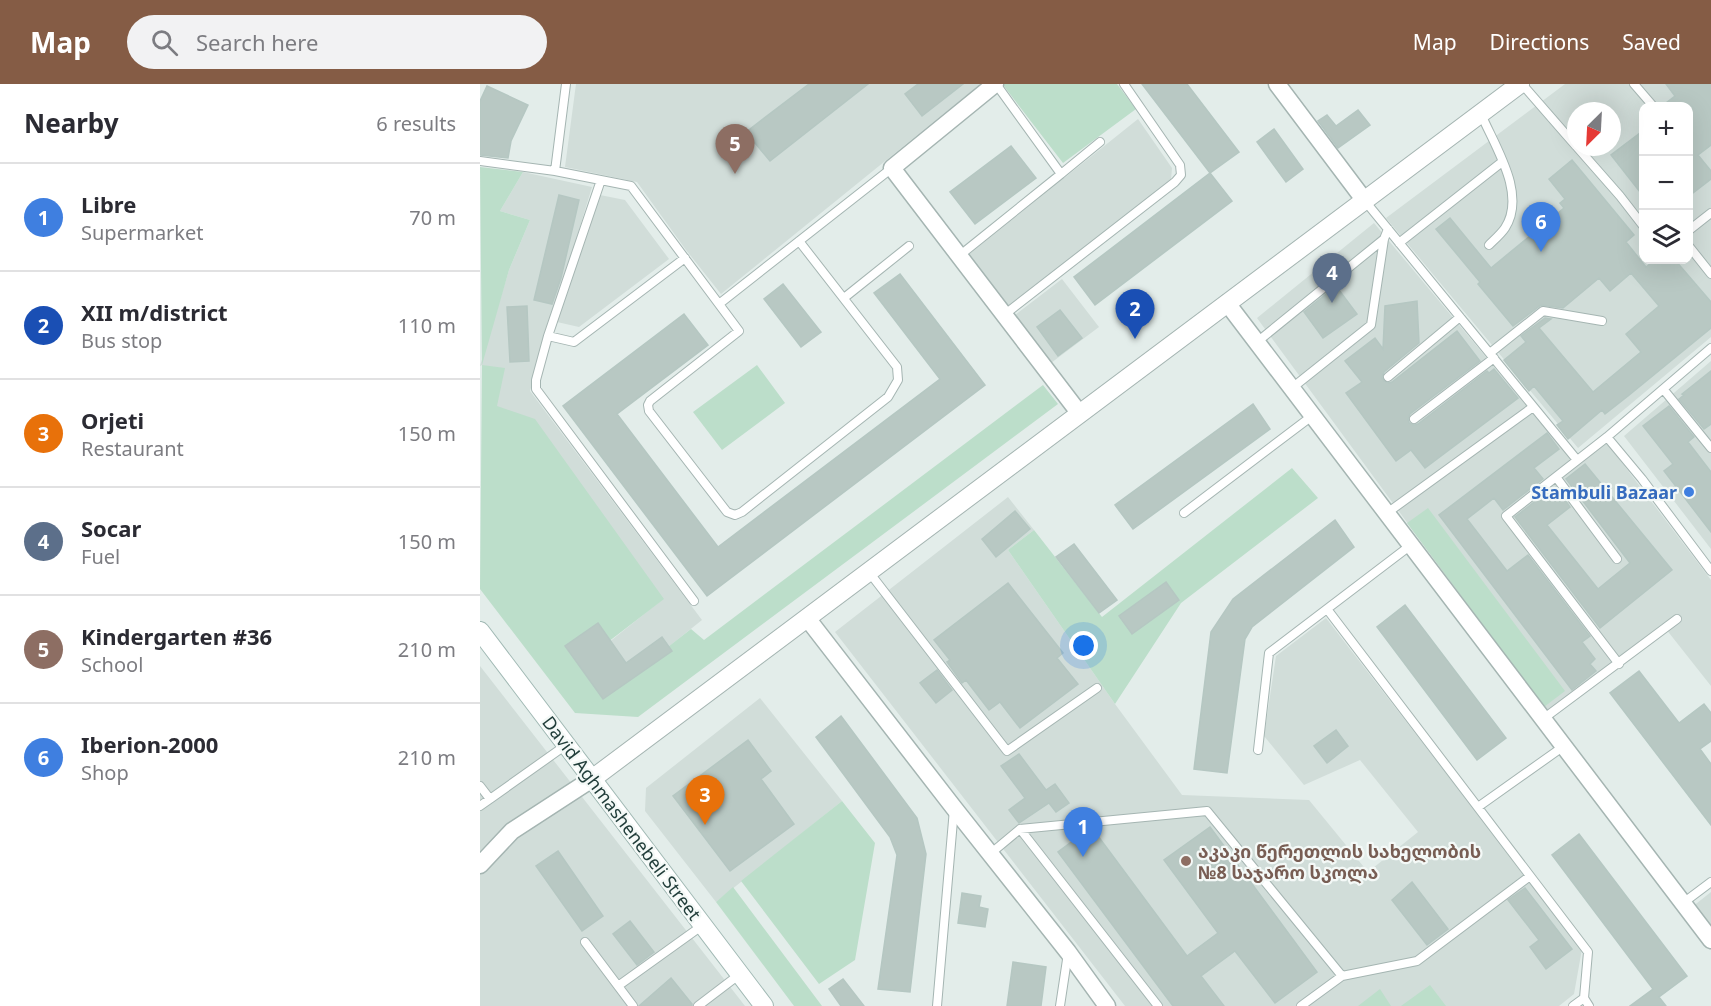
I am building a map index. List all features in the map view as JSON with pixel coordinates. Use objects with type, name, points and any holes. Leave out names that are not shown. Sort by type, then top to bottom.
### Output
[{"type":"street","points":[[996,84],[892,168],[1080,414]]},
{"type":"street","points":[[1277,84],[1365,201]]},
{"type":"street","points":[[480,864],[512,831],[592,779],[1521,84]]},
{"type":"street","points":[[1227,303],[1711,940]]},
{"type":"street","points":[[807,618],[1068,952],[1107,1006]]},
{"type":"street","name":"David Aghmashenebeli Street","points":[[480,631],[764,1006]]},
{"type":"lane","points":[[555,171],[566,84]]},
{"type":"lane","points":[[996,84],[1061,174]]},
{"type":"lane","points":[[1004,315],[1181,175],[1180,165],[1124,84]]},
{"type":"lane","points":[[1521,84],[1567,136]]},
{"type":"lane","points":[[1634,84],[1650,102]]},
{"type":"lane","points":[[1480,114],[1511,182],[1514,200],[1506,228],[1489,245]]},
{"type":"lane","points":[[959,256],[1100,142]]},
{"type":"lane","points":[[1585,156],[1639,221]]},
{"type":"lane","points":[[480,161],[555,171],[631,186],[739,331],[651,400],[648,405],[649,411],[727,512],[735,515],[742,512],[888,397],[898,380],[897,367],[799,241]]},
{"type":"lane","points":[[1399,243],[1502,162]]},
{"type":"lane","points":[[719,304],[892,168]]},
{"type":"lane","points":[[601,180],[548,336],[536,380],[536,389],[694,601]]},
{"type":"lane","points":[[1365,201],[1576,460]]},
{"type":"lane","points":[[1693,228],[1711,213]]},
{"type":"lane","points":[[1292,388],[1371,325],[1384,239],[1388,229]]},
{"type":"lane","points":[[1257,342],[1384,239]]},
{"type":"lane","points":[[844,298],[909,246]]},
{"type":"lane","points":[[1693,250],[1711,274]]},
{"type":"lane","points":[[548,336],[574,342],[685,258]]},
{"type":"lane","points":[[1414,419],[1543,311],[1602,321]]},
{"type":"lane","points":[[1388,377],[1460,317]]},
{"type":"lane","points":[[1619,664],[1506,516],[1607,437],[1711,348]]},
{"type":"lane","points":[[1664,390],[1711,448]]},
{"type":"lane","points":[[1387,513],[1533,407]]},
{"type":"lane","points":[[1184,513],[1312,416]]},
{"type":"lane","points":[[1607,437],[1711,571]]},
{"type":"lane","points":[[1556,477],[1617,559]]},
{"type":"lane","points":[[1258,750],[1269,653],[1411,545]]},
{"type":"lane","points":[[869,572],[1007,751],[1096,688]]},
{"type":"lane","points":[[1327,609],[1588,951],[1586,1002],[1573,1006]]},
{"type":"lane","points":[[1544,719],[1677,619]]},
{"type":"lane","points":[[480,806],[566,745]]},
{"type":"lane","points":[[1478,807],[1564,746]]},
{"type":"lane","points":[[480,786],[490,799]]},
{"type":"lane","points":[[937,1006],[954,808]]},
{"type":"lane","points":[[990,854],[1020,829],[1207,811],[1342,976]]},
{"type":"lane","points":[[1020,829],[1158,1006]]},
{"type":"lane","points":[[1301,1006],[1342,976],[1417,961],[1530,876]]},
{"type":"lane","points":[[1683,903],[1711,882]]},
{"type":"lane","points":[[618,986],[703,925]]},
{"type":"lane","points":[[585,942],[633,1006]]},
{"type":"lane","points":[[1060,1006],[1068,952]]},
{"type":"lane","points":[[698,1006],[740,974]]},
{"type":"shaded area","points":[[576,84],[979,85],[721,294],[637,182],[565,167]]},
{"type":"shaded area","points":[[1565,84],[1711,84],[1711,337],[1578,448],[1386,218]]},
{"type":"shaded area","points":[[1138,119],[1172,168],[1171,180],[1009,307],[968,255]]},
{"type":"shaded area","points":[[523,172],[592,187],[530,391],[702,620],[632,676],[608,643],[663,599],[496,406],[482,365],[480,366],[509,270],[530,220],[500,211]]},
{"type":"shaded area","points":[[600,195],[625,200],[669,259],[579,327],[557,322]]},
{"type":"shaded area","points":[[1374,223],[1576,465],[1607,443],[1711,580],[1711,686],[1662,624],[1547,713],[1257,318]]},
{"type":"shaded area","points":[[1062,279],[1099,327],[1051,363],[1015,315]]},
{"type":"shaded area","name":"Stambuli Bazaar","points":[[1711,361],[1711,549],[1624,436]]},
{"type":"shaded area","points":[[1008,497],[1034,530],[1008,550],[1115,704],[1182,795],[1309,800],[1368,872],[1418,832],[1360,760],[1304,785],[1264,736],[1276,656],[1326,618],[1582,949],[1574,994],[1559,1006],[1125,1006],[835,632]]},
{"type":"shaded area","points":[[480,666],[745,1006],[480,1006]]},
{"type":"shaded area","points":[[760,698],[842,801],[716,902],[645,811],[646,788]]},
{"type":"shaded area","points":[[1711,892],[1711,932],[1692,907]]},
{"type":"green space","points":[[1117,84],[1136,109],[1063,163],[1003,85]]},
{"type":"green space","points":[[480,167],[523,172],[500,211],[530,220],[509,270],[482,365]]},
{"type":"green space","points":[[482,365],[505,368],[497,406],[535,419],[664,599],[608,642],[632,675],[691,629],[704,640],[1043,385],[1058,404],[638,717],[575,713],[480,589]]},
{"type":"green space","points":[[757,365],[785,403],[722,450],[693,412]]},
{"type":"green space","points":[[1292,468],[1318,498],[1181,603],[1115,704],[1008,550],[1034,530],[1102,617]]},
{"type":"green space","points":[[1428,508],[1565,691],[1544,707],[1407,523]]},
{"type":"green space","points":[[842,801],[875,843],[855,960],[819,984],[741,881]]},
{"type":"green space","points":[[733,887],[822,1006],[794,1006],[716,902]]},
{"type":"green space","points":[[1430,985],[1446,1006],[1401,1006]]},
{"type":"green space","points":[[1380,989],[1391,1006],[1358,1006]]},
{"type":"building","points":[[809,84],[868,84],[770,161],[746,132]]},
{"type":"building","points":[[918,84],[963,84],[922,116],[905,94]]},
{"type":"building","points":[[1142,84],[1187,84],[1239,152],[1210,173]]},
{"type":"building","points":[[1666,84],[1711,84],[1711,145],[1698,155],[1711,171],[1711,179],[1693,193],[1693,102],[1667,102],[1675,96]]},
{"type":"building","points":[[487,86],[528,105],[511,141],[508,158],[480,155],[480,101]]},
{"type":"building","points":[[1358,110],[1370,125],[1338,148],[1318,121],[1327,115],[1336,126]]},
{"type":"building","points":[[1274,129],[1303,169],[1286,182],[1257,142]]},
{"type":"building","points":[[1639,134],[1639,191],[1612,156],[1621,156],[1621,147]]},
{"type":"building","points":[[1011,146],[1036,178],[975,224],[950,192]]},
{"type":"building","points":[[1572,160],[1634,235],[1626,242],[1639,258],[1639,264],[1644,264],[1646,267],[1650,264],[1678,264],[1711,302],[1711,328],[1605,414],[1602,410],[1568,439],[1557,425],[1563,421],[1534,386],[1529,391],[1504,360],[1526,342],[1521,336],[1545,318],[1551,319],[1539,328],[1593,392],[1641,352],[1626,334],[1659,306],[1631,273],[1610,291],[1599,278],[1563,308],[1541,305],[1513,326],[1436,229],[1450,218],[1491,268],[1564,208],[1560,203],[1565,199],[1549,179]]},
{"type":"building","points":[[1210,173],[1232,201],[1095,305],[1074,277]]},
{"type":"building","points":[[559,195],[579,200],[561,278],[552,304],[534,300]]},
{"type":"building","points":[[900,274],[985,385],[707,596],[563,406],[684,314],[708,345],[617,414],[718,547],[940,379],[874,293]]},
{"type":"building","points":[[783,284],[821,332],[801,347],[764,299]]},
{"type":"building","points":[[1336,286],[1357,314],[1323,338],[1304,312]]},
{"type":"building","points":[[1417,301],[1419,343],[1384,372],[1382,378],[1384,381],[1392,382],[1457,331],[1480,361],[1410,414],[1409,423],[1418,424],[1487,371],[1489,373],[1494,369],[1518,398],[1425,468],[1411,450],[1396,461],[1346,393],[1362,382],[1345,361],[1375,338],[1383,349],[1385,306]]},
{"type":"building","points":[[527,306],[529,361],[510,362],[507,307]]},
{"type":"building","points":[[1060,310],[1082,338],[1058,356],[1037,327]]},
{"type":"building","points":[[1711,371],[1711,424],[1704,429],[1679,399]]},
{"type":"building","points":[[1253,404],[1270,429],[1133,529],[1115,505]]},
{"type":"building","points":[[1669,406],[1694,437],[1688,442],[1711,472],[1711,532],[1664,471],[1673,464],[1643,426]]},
{"type":"building","points":[[1547,433],[1559,449],[1534,468],[1543,479],[1503,510],[1494,498],[1467,519],[1507,571],[1528,555],[1590,636],[1582,642],[1595,659],[1590,664],[1596,671],[1572,690],[1439,515]]},
{"type":"building","points":[[1585,464],[1672,570],[1600,628],[1515,517],[1556,487],[1570,507],[1547,525],[1598,589],[1630,563],[1566,479]]},
{"type":"building","points":[[1015,511],[1030,529],[996,557],[982,539]]},
{"type":"building","points":[[1335,520],[1354,547],[1252,627],[1245,639],[1227,773],[1194,769],[1211,632],[1233,599]]},
{"type":"building","points":[[1074,544],[1117,600],[1099,613],[1056,557]]},
{"type":"building","points":[[1166,582],[1179,600],[1132,634],[1119,616]]},
{"type":"building","points":[[1008,583],[1063,653],[1057,658],[1078,684],[1020,728],[1000,702],[989,710],[966,680],[962,683],[947,662],[950,660],[934,640]]},
{"type":"building","points":[[1405,605],[1506,738],[1477,760],[1377,627]]},
{"type":"building","points":[[598,623],[626,663],[662,637],[672,651],[603,699],[565,646]]},
{"type":"building","points":[[937,670],[952,690],[936,703],[920,683]]},
{"type":"building","points":[[1639,671],[1679,723],[1704,704],[1711,713],[1711,741],[1700,749],[1711,764],[1711,825],[1610,693]]},
{"type":"building","points":[[841,716],[917,818],[926,854],[910,992],[878,989],[897,855],[890,837],[816,737]]},
{"type":"building","points":[[1336,730],[1348,746],[1327,763],[1314,746]]},
{"type":"building","points":[[748,740],[771,771],[761,779],[794,824],[730,871],[673,796]]},
{"type":"building","points":[[1019,754],[1046,790],[1055,784],[1069,803],[1056,812],[1049,803],[1019,823],[1009,810],[1025,798],[1001,766]]},
{"type":"building","points":[[1210,827],[1317,972],[1275,1003],[1235,951],[1201,976],[1224,1006],[1173,1006],[1058,852],[1092,828],[1187,956],[1218,933],[1164,860]]},
{"type":"building","points":[[1579,834],[1687,976],[1659,997],[1666,1006],[1630,1006],[1653,989],[1552,855]]},
{"type":"building","points":[[558,851],[603,916],[582,931],[536,866]]},
{"type":"building","points":[[1412,882],[1448,929],[1427,945],[1392,900]]},
{"type":"building","points":[[1525,888],[1572,949],[1546,969],[1530,947],[1539,940],[1508,900]]},
{"type":"building","points":[[962,893],[981,896],[979,907],[988,909],[985,927],[958,923]]},
{"type":"building","points":[[630,921],[654,952],[637,965],[613,934]]},
{"type":"building","points":[[1013,962],[1046,967],[1041,1006],[1007,1006]]},
{"type":"building","points":[[671,978],[692,1006],[639,1006]]},
{"type":"building","points":[[843,979],[864,1006],[841,1006],[829,989]]},
{"type":"place","name":"Kindergarten #36","points":[[735,174]]},
{"type":"place","name":"Iberion-2000","points":[[1541,252]]},
{"type":"place","name":"Socar","points":[[1332,303]]},
{"type":"place","name":"XII m/district","points":[[1135,339]]},
{"type":"place","name":"Stambuli Bazaar","points":[[1689,492]]},
{"type":"place","name":"Orjeti","points":[[705,825]]},
{"type":"place","name":"Libre","points":[[1083,857]]},
{"type":"place","name":"აკაკი წერეთლის სახელობის №8 საჯარო სკოლა","points":[[1186,861]]}]
